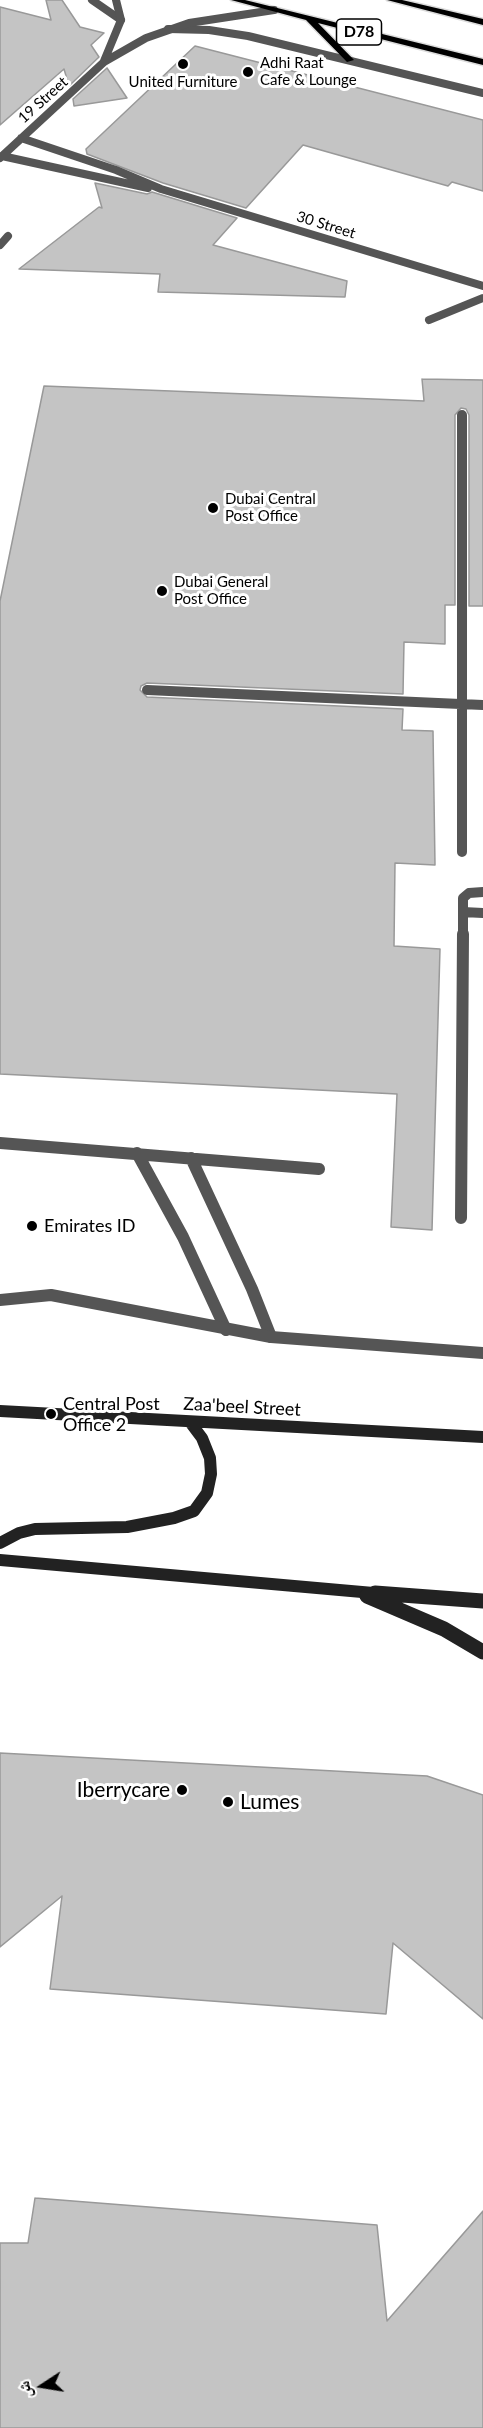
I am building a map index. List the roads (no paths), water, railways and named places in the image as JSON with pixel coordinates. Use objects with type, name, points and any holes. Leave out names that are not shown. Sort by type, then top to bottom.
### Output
[{"type":"main road","name":"D78","points":[[235,0],[483,62]]},
{"type":"main road","name":"D78","points":[[391,0],[483,22]]},
{"type":"main road","points":[[310,20],[350,60]]},
{"type":"main road","name":"Zaa'beel Street","points":[[0,1411],[483,1437]]},
{"type":"main road","points":[[0,1543],[19,1533],[35,1529],[127,1527],[174,1518],[195,1511],[207,1493],[211,1474],[210,1458],[202,1438],[190,1422]]},
{"type":"main road","points":[[0,1560],[483,1601]]},
{"type":"main road","points":[[357,1592],[444,1629],[483,1652]]},
{"type":"street","points":[[92,0],[121,20]]},
{"type":"street","points":[[116,0],[121,20]]},
{"type":"street","name":"19 Street","points":[[1,157],[104,62],[146,38],[167,29],[201,21],[274,10]]},
{"type":"street","name":"19 Street","points":[[104,62],[121,20]]},
{"type":"street","points":[[167,29],[229,32],[483,93]]},
{"type":"street","name":"30 Street","points":[[21,138],[122,172],[161,189],[483,286]]},
{"type":"street","name":"30 Street","points":[[1,157],[96,178],[161,189]]},
{"type":"street","points":[[0,245],[8,236]]},
{"type":"street","points":[[429,320],[483,298]]},
{"type":"street","points":[[462,415],[462,852]]},
{"type":"street","points":[[147,690],[483,705]]},
{"type":"street","points":[[461,1218],[463,898],[473,892],[483,892]]},
{"type":"street","points":[[463,912],[483,913]]},
{"type":"street","points":[[0,1143],[319,1170]]},
{"type":"street","points":[[137,1153],[183,1238],[226,1330]]},
{"type":"street","points":[[191,1158],[252,1289],[271,1337]]},
{"type":"street","points":[[0,1300],[51,1295],[83,1299],[226,1330],[271,1337],[483,1353]]},
{"type":"place","name":"United Furniture","points":[[183,64]]},
{"type":"place","name":"Adhi Raat Cafe & Lounge","points":[[248,72]]},
{"type":"place","name":"Dubai Central Post Office","points":[[213,508]]},
{"type":"place","name":"Dubai General Post Office","points":[[162,591]]},
{"type":"place","name":"Emirates ID","points":[[32,1226]]},
{"type":"place","name":"Central Post Office 2","points":[[51,1414]]},
{"type":"place","name":"Iberrycare","points":[[182,1790]]},
{"type":"place","name":"Lumes","points":[[228,1802]]}]
